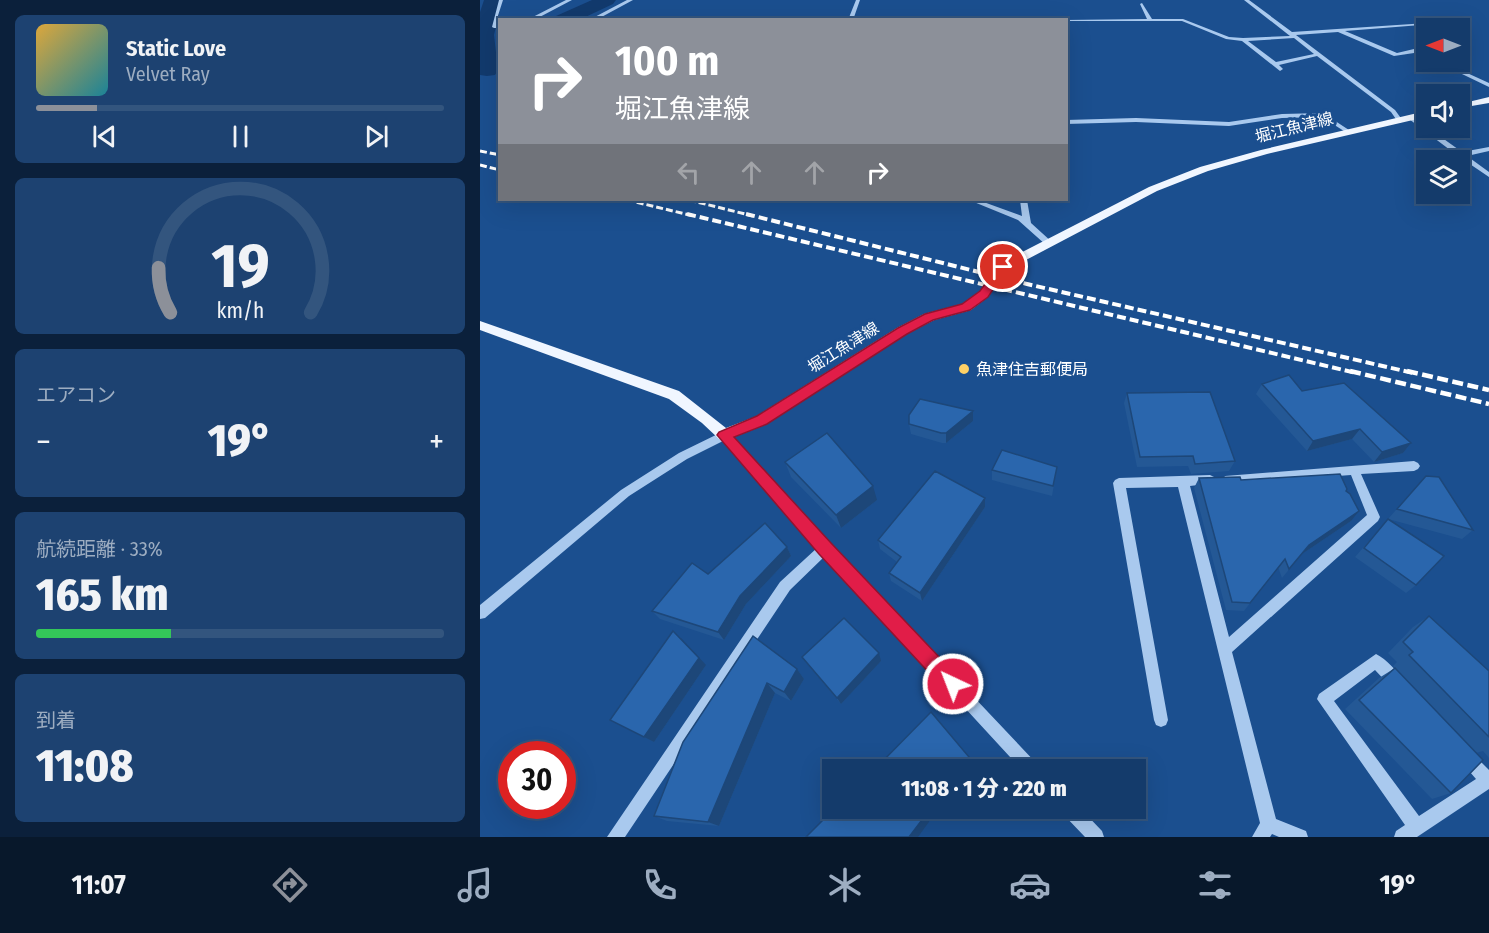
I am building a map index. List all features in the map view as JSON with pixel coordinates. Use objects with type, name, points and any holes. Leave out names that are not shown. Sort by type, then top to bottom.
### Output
[{"type":"main road","points":[[1470,104],[1489,100]]},
{"type":"main road","name":"堀江魚津線","points":[[724,435],[762,420],[902,331],[929,317],[966,307],[984,294],[1003,267],[1179,177],[1264,152],[1416,117]]},
{"type":"main road","points":[[480,325],[645,382],[674,395],[724,435]]},
{"type":"street","points":[[498,27],[494,27],[494,22],[501,0]]},
{"type":"street","points":[[533,18],[570,0]]},
{"type":"street","points":[[595,18],[631,0]]},
{"type":"street","points":[[851,18],[858,0]]},
{"type":"street","points":[[1246,0],[1393,111],[1452,150]]},
{"type":"street","points":[[1142,4],[1150,20]]},
{"type":"street","points":[[1068,20],[1183,20],[1228,38],[1243,40],[1416,25]]},
{"type":"street","points":[[1338,30],[1396,55],[1416,52]]},
{"type":"street","points":[[1243,40],[1278,66],[1317,55]]},
{"type":"street","points":[[1461,72],[1489,85]]},
{"type":"street","points":[[1068,122],[1136,120],[1229,124],[1282,116],[1323,115],[1349,132]]},
{"type":"street","points":[[1470,153],[1489,149]]},
{"type":"street","points":[[1470,162],[1489,175]]},
{"type":"street","points":[[976,201],[1021,218],[1048,243]]},
{"type":"street","points":[[1024,201],[1027,224]]},
{"type":"street","points":[[480,612],[625,493],[683,456],[724,435],[825,548],[1023,759]]},
{"type":"street","points":[[1161,720],[1119,483],[1183,482],[1414,466]]},
{"type":"street","points":[[1225,649],[1374,517],[1354,470]]},
{"type":"street","points":[[1183,482],[1225,649],[1264,831],[1300,837]]},
{"type":"street","points":[[615,837],[785,586],[825,548]]},
{"type":"street","points":[[1408,695],[1376,661],[1324,699],[1417,828]]},
{"type":"street","points":[[1402,837],[1488,780],[1456,746]]},
{"type":"street","points":[[1079,819],[1096,837]]},
{"type":"building","points":[[1289,375],[1302,391],[1344,383],[1411,443],[1382,452],[1360,429],[1313,441],[1262,384]]},
{"type":"building","points":[[1210,392],[1235,461],[1195,464],[1193,456],[1140,457],[1127,393]]},
{"type":"building","points":[[920,399],[973,411],[946,433],[941,433],[909,424],[909,415]]},
{"type":"building","points":[[827,433],[873,486],[836,515],[785,462]]},
{"type":"building","points":[[1002,450],[1057,467],[1053,486],[992,470]]},
{"type":"building","points":[[935,471],[985,498],[920,593],[889,573],[901,557],[878,540]]},
{"type":"building","points":[[1340,474],[1346,491],[1359,511],[1309,545],[1289,569],[1285,559],[1250,603],[1232,602],[1199,478],[1240,477],[1241,480]]},
{"type":"building","points":[[1426,476],[1439,477],[1473,530],[1397,509]]},
{"type":"building","points":[[1388,519],[1444,556],[1416,585],[1364,548]]},
{"type":"building","points":[[765,523],[787,547],[740,596],[718,632],[652,611],[692,563],[708,574]]},
{"type":"building","points":[[1429,616],[1489,671],[1489,737],[1409,655],[1413,652],[1403,642]]},
{"type":"building","points":[[844,618],[879,653],[837,698],[802,657]]},
{"type":"building","points":[[673,631],[699,658],[644,737],[610,720]]},
{"type":"building","points":[[753,636],[797,669],[784,692],[767,683],[708,822],[654,816],[683,742]]},
{"type":"building","points":[[1395,668],[1483,760],[1451,793],[1359,700]]},
{"type":"building","points":[[931,712],[969,757],[968,759],[885,759]]},
{"type":"building","points":[[824,819],[923,819],[909,837],[806,837]]},
{"type":"waterway","points":[[487,70],[484,35],[493,0]]},
{"type":"waterway","points":[[567,18],[607,0]]},
{"type":"railway","points":[[480,151],[498,155]]},
{"type":"railway","points":[[480,165],[498,170]]},
{"type":"railway","points":[[631,201],[694,216]]},
{"type":"railway","points":[[693,201],[753,216]]},
{"type":"railway","points":[[687,214],[1356,373]]},
{"type":"railway","points":[[746,214],[1027,284],[1413,373]]},
{"type":"railway","points":[[1350,371],[1489,404]]},
{"type":"railway","points":[[1407,371],[1489,390]]},
{"type":"place","name":"魚津住吉郵便局","points":[[964,369]]},
{"type":"route","points":[[953,684],[825,548],[724,435],[762,420],[902,331],[929,317],[966,307],[984,294],[1003,267]]}]
